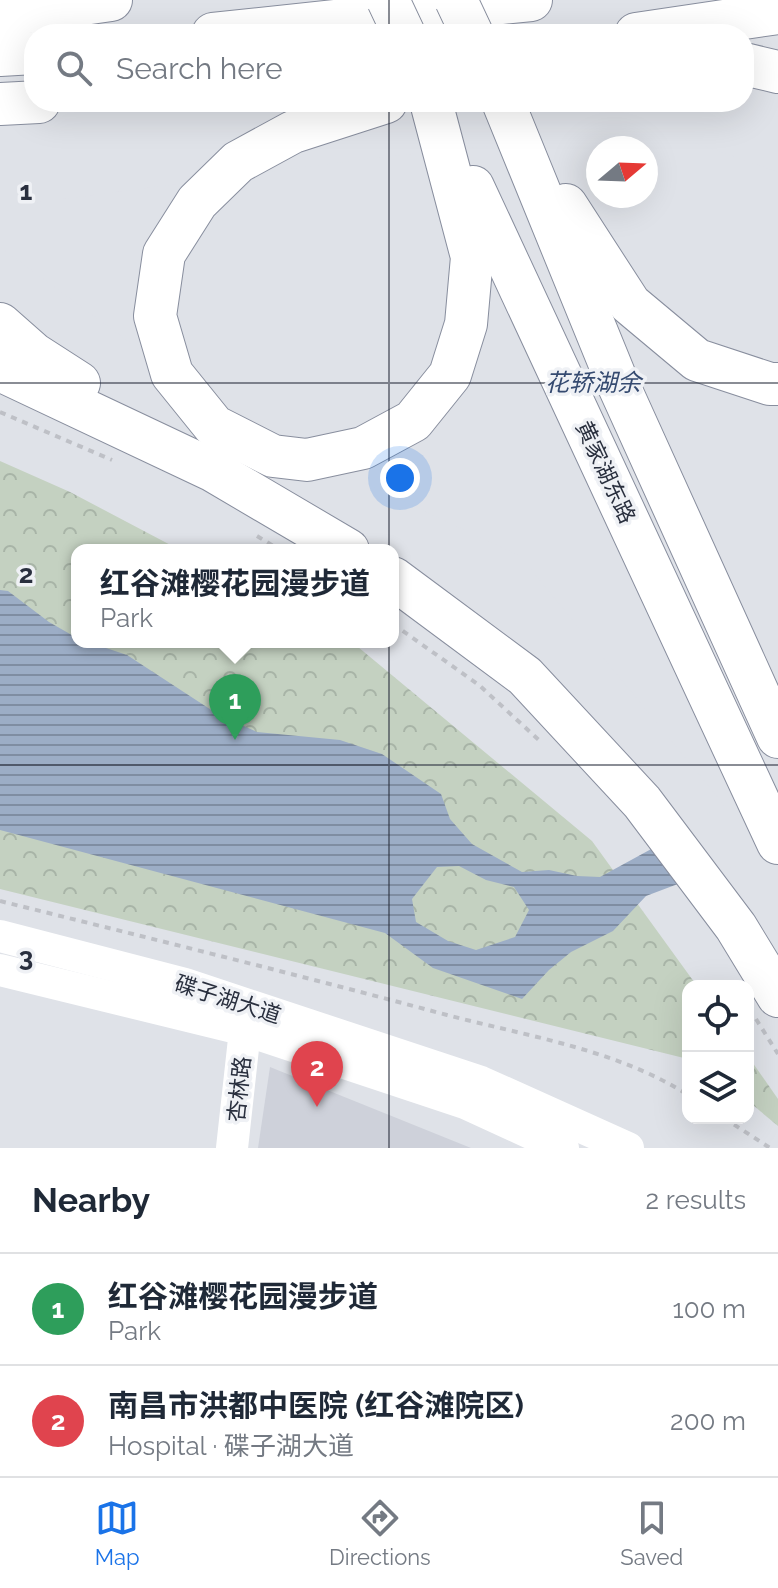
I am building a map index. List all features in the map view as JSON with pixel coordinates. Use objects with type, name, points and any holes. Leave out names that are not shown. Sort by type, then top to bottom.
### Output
[{"type":"highway","points":[[0,16],[111,0]]},
{"type":"highway","points":[[388,0],[399,24]]},
{"type":"highway","points":[[456,0],[467,24]]},
{"type":"highway","points":[[307,24],[531,0]]},
{"type":"highway","points":[[704,24],[778,13]]},
{"type":"highway","points":[[0,55],[24,54]]},
{"type":"highway","points":[[754,66],[778,72]]},
{"type":"highway","points":[[0,104],[24,103]]},
{"type":"highway","points":[[355,112],[293,132],[238,162],[197,202],[164,254],[155,316],[172,374],[214,426],[273,456],[307,460],[363,448],[413,421],[450,375],[466,324],[472,257],[435,112]]},
{"type":"highway","name":"黄家湖东路","points":[[437,112],[778,843]]},
{"type":"highway","points":[[507,112],[630,304],[697,360],[778,384]]},
{"type":"highway","points":[[507,112],[618,384],[778,737]]},
{"type":"highway","points":[[0,324],[34,354],[212,470],[338,544]]},
{"type":"highway","points":[[0,370],[212,470]]},
{"type":"highway","points":[[399,582],[525,676],[642,802],[736,927],[767,1007]]},
{"type":"main road","name":"碟子湖大道","points":[[0,936],[185,984],[466,1077],[628,1148]]},
{"type":"main road","name":"碟子湖大道","points":[[0,970],[245,1030],[465,1103],[563,1148]]},
{"type":"main road","name":"杏林路","points":[[232,1148],[245,1030]]},
{"type":"path","points":[[0,412],[124,466]]},
{"type":"path","points":[[256,535],[270,544]]},
{"type":"path","points":[[399,628],[479,685],[544,745]]},
{"type":"path","points":[[0,901],[595,1054],[668,1082],[682,1091]]},
{"type":"path","points":[[767,1007],[778,1054]]},
{"type":"path","points":[[733,1124],[770,1148]]},
{"type":"shaded area","points":[[270,1067],[471,1148],[258,1148]]},
{"type":"green space","points":[[0,461],[70,492],[169,544],[71,544],[71,648],[359,648],[592,841],[693,980],[682,980],[682,1058],[0,889]]},
{"type":"green space","points":[[754,1065],[778,1099],[778,1126],[754,1106]]},
{"type":"water","name":"花轿湖余","points":[[586,143],[586,208],[658,208],[658,153],[765,851],[646,896],[613,931],[571,952],[522,999],[433,968],[385,933],[0,830],[0,590],[8,591],[71,635],[71,648],[106,648],[127,655],[219,715],[257,732],[340,740],[382,754],[441,794],[450,819],[472,844],[522,872],[549,870],[600,877],[730,806],[522,553],[0,228]],"holes":[[[459,866],[486,880],[514,887],[529,910],[515,937],[476,950],[448,941],[416,922],[412,899],[437,867]]]},
{"type":"pier","name":"花轿湖余","points":[[655,129],[778,172],[778,871],[764,855],[681,887],[652,844],[724,805],[520,556],[245,427],[0,247],[0,220],[10,206],[373,158],[586,136],[586,208],[658,208],[658,136],[587,136]]},
{"type":"place","name":"红谷滩樱花园漫步道","points":[[235,740]]},
{"type":"place","name":"南昌市洪都中医院 (红谷滩院区)","points":[[317,1107]]}]
